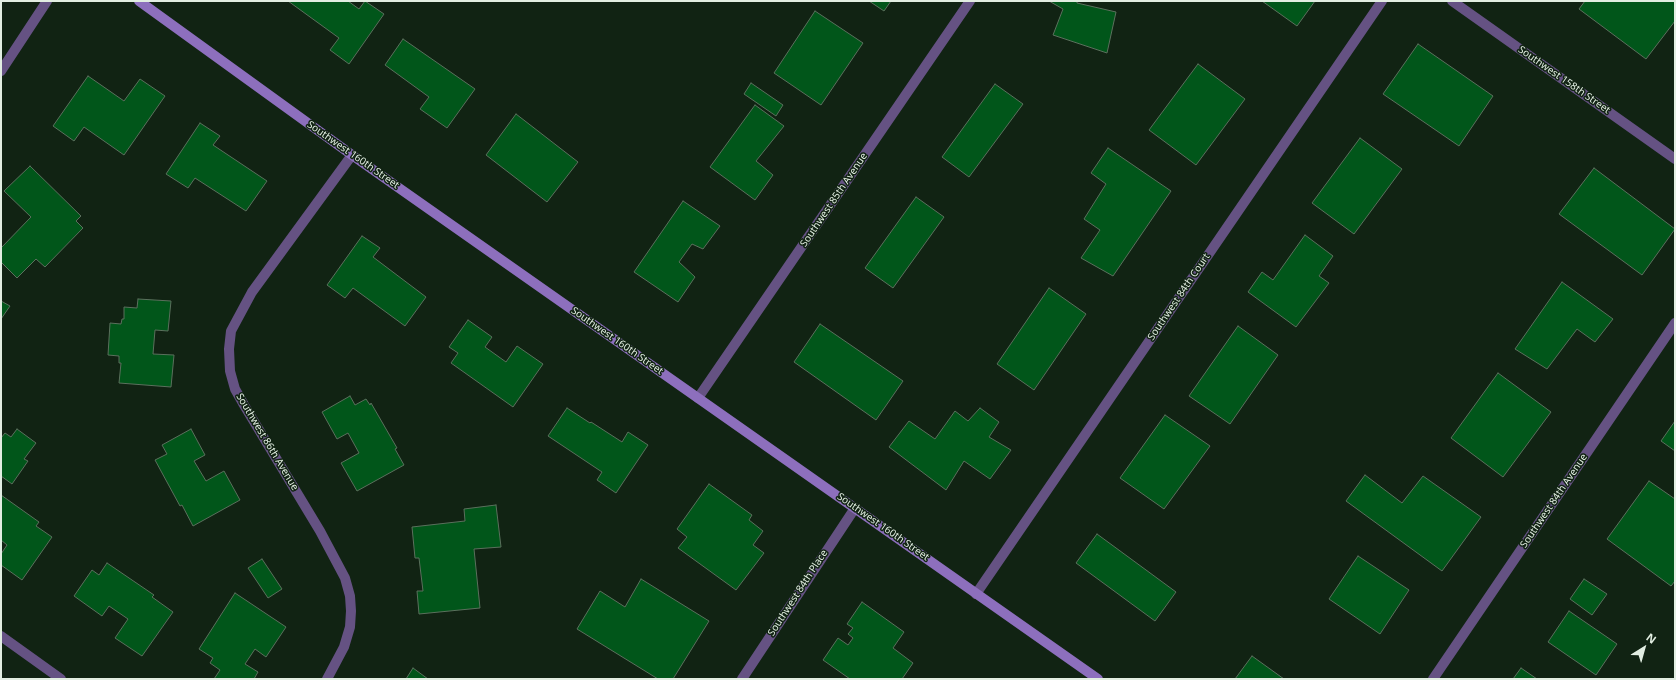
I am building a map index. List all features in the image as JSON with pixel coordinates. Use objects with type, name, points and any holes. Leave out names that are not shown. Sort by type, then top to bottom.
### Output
[{"type":"street","points":[[1,71],[47,1]]},
{"type":"street","name":"Southwest 160th Street","points":[[139,1],[352,155],[1098,679]]},
{"type":"street","name":"Southwest 85th Avenue","points":[[698,398],[970,1]]},
{"type":"street","name":"Southwest 84th Court","points":[[976,594],[1382,1]]},
{"type":"street","name":"Southwest 158th Street","points":[[1452,1],[1675,159]]},
{"type":"street","name":"Southwest 86th Avenue","points":[[327,679],[344,647],[350,627],[350,596],[345,578],[320,531],[235,389],[230,371],[229,349],[231,331],[252,292],[352,155]]},
{"type":"street","name":"Southwest 84th Avenue","points":[[1433,679],[1675,323]]},
{"type":"street","name":"Southwest 84th Place","points":[[742,679],[855,508]]},
{"type":"street","points":[[1,636],[61,679]]},
{"type":"building","points":[[288,1],[348,1],[359,9],[365,1],[384,14],[349,64],[330,50],[339,38]]},
{"type":"building","points":[[869,1],[891,1],[884,11]]},
{"type":"building","points":[[1049,1],[1077,1],[1077,3],[1116,12],[1107,53],[1053,35],[1063,9]]},
{"type":"building","points":[[1262,1],[1315,1],[1297,26]]},
{"type":"building","points":[[1585,1],[1675,1],[1675,21],[1646,59],[1579,9]]},
{"type":"building","points":[[815,11],[863,43],[821,105],[774,73]]},
{"type":"building","points":[[403,39],[475,89],[447,128],[420,109],[429,97],[385,65]]},
{"type":"building","points":[[1418,44],[1493,96],[1459,146],[1383,94]]},
{"type":"building","points":[[1198,64],[1245,99],[1196,165],[1149,130]]},
{"type":"building","points":[[88,76],[124,101],[140,79],[165,96],[124,155],[84,127],[74,141],[53,126]]},
{"type":"building","points":[[751,83],[783,105],[776,116],[744,94]]},
{"type":"building","points":[[995,84],[1023,104],[969,177],[942,157]]},
{"type":"building","points":[[755,105],[784,126],[756,161],[773,175],[755,200],[710,167]]},
{"type":"building","points":[[516,114],[578,162],[547,202],[486,155]]},
{"type":"building","points":[[200,123],[220,136],[213,145],[267,181],[246,211],[195,178],[188,188],[166,174]]},
{"type":"building","points":[[1360,138],[1402,169],[1354,234],[1312,203]]},
{"type":"building","points":[[1108,148],[1171,191],[1113,276],[1081,258],[1100,230],[1084,219],[1106,184],[1091,173]]},
{"type":"building","points":[[30,166],[81,216],[76,221],[83,228],[45,267],[36,259],[17,278],[1,262],[1,248],[31,217],[4,191]]},
{"type":"building","points":[[1594,168],[1675,229],[1642,275],[1559,214]]},
{"type":"building","points":[[916,197],[944,217],[893,288],[865,268]]},
{"type":"building","points":[[683,201],[720,226],[703,249],[692,244],[679,262],[695,277],[678,302],[634,272]]},
{"type":"building","points":[[1305,235],[1333,256],[1319,276],[1329,283],[1296,327],[1248,292],[1262,272],[1273,280]]},
{"type":"building","points":[[362,236],[380,248],[373,257],[426,297],[405,326],[353,288],[345,298],[327,285]]},
{"type":"building","points":[[1562,282],[1613,319],[1595,342],[1577,329],[1547,369],[1515,349]]},
{"type":"building","points":[[1049,288],[1086,314],[1034,390],[997,364]]},
{"type":"building","points":[[138,299],[171,301],[168,331],[155,330],[153,354],[174,355],[171,387],[119,383],[121,363],[119,363],[119,356],[108,355],[110,323],[121,324],[122,319],[124,319],[124,307],[137,308]]},
{"type":"building","points":[[1,301],[10,306],[1,319]]},
{"type":"building","points":[[468,320],[492,337],[485,347],[506,362],[517,346],[543,364],[513,407],[451,363],[458,353],[449,347]]},
{"type":"building","points":[[820,324],[903,381],[876,420],[794,362]]},
{"type":"building","points":[[1238,326],[1278,355],[1230,424],[1189,396]]},
{"type":"building","points":[[1498,373],[1551,412],[1503,477],[1451,438]]},
{"type":"building","points":[[350,396],[355,405],[366,399],[370,405],[371,403],[397,448],[395,449],[404,465],[357,491],[341,463],[359,453],[348,433],[337,439],[322,412]]},
{"type":"building","points":[[567,408],[622,442],[628,432],[648,445],[616,493],[597,480],[602,472],[548,436]]},
{"type":"building","points":[[980,408],[999,422],[989,437],[1011,450],[990,479],[964,461],[946,490],[889,447],[909,421],[935,439],[955,411],[968,421]]},
{"type":"building","points":[[1165,415],[1210,446],[1164,509],[1120,478]]},
{"type":"building","points":[[1675,421],[1675,451],[1661,441]]},
{"type":"building","points":[[17,429],[36,443],[24,459],[28,461],[12,484],[1,476],[1,438],[5,433],[11,437]]},
{"type":"building","points":[[191,429],[205,455],[194,461],[206,481],[224,471],[240,500],[193,526],[182,505],[180,506],[155,460],[167,454],[162,445]]},
{"type":"building","points":[[1365,475],[1402,503],[1423,476],[1481,517],[1442,571],[1346,501]]},
{"type":"building","points":[[1649,481],[1675,499],[1675,581],[1671,586],[1607,539]]},
{"type":"building","points":[[709,484],[752,515],[749,520],[763,531],[753,545],[764,553],[736,590],[678,548],[687,537],[677,529]]},
{"type":"building","points":[[1,495],[39,522],[36,526],[52,537],[22,580],[1,565],[1,554],[7,545],[1,540]]},
{"type":"building","points":[[496,505],[501,547],[474,549],[480,608],[419,614],[417,591],[423,591],[419,558],[415,558],[412,527],[465,521],[464,509]]},
{"type":"building","points":[[1097,534],[1176,592],[1155,621],[1076,563]]},
{"type":"building","points":[[1358,556],[1409,590],[1380,634],[1329,599]]},
{"type":"building","points":[[262,559],[282,589],[268,598],[248,568]]},
{"type":"building","points":[[107,563],[154,595],[152,597],[173,612],[142,656],[115,638],[128,619],[109,606],[102,616],[74,596],[92,570],[99,575]]},
{"type":"building","points":[[641,579],[709,621],[673,679],[658,679],[577,629],[600,591],[625,607]]},
{"type":"building","points":[[1584,579],[1607,594],[1592,615],[1570,599]]},
{"type":"building","points":[[235,593],[286,627],[266,657],[255,649],[245,664],[258,672],[254,679],[214,679],[220,670],[210,663],[213,658],[199,649]]},
{"type":"building","points":[[862,602],[904,632],[893,648],[913,663],[902,679],[850,679],[823,660],[838,638],[848,645],[853,638],[848,634],[853,628],[847,624]]},
{"type":"building","points":[[1569,611],[1617,644],[1596,675],[1548,642]]},
{"type":"building","points":[[1252,656],[1284,679],[1235,679]]},
{"type":"building","points":[[413,668],[428,679],[406,679]]},
{"type":"building","points":[[1521,668],[1537,679],[1513,679]]}]
